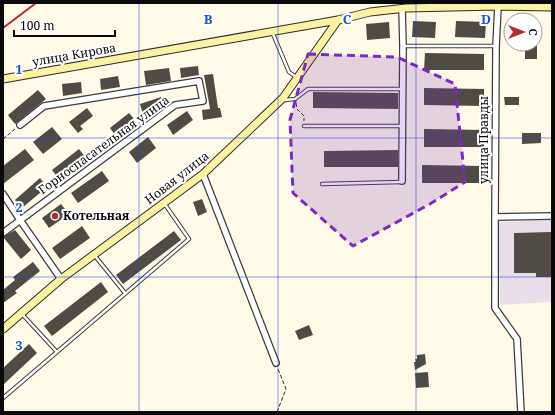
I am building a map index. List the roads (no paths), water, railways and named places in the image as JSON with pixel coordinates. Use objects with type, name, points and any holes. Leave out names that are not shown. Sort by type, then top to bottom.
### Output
[{"type":"main road","name":"улица Кирова","points":[[3,79],[338,20],[370,12],[402,8],[498,6],[552,7]]},
{"type":"main road","name":"Новая улица","points":[[3,329],[61,278],[203,174],[283,98],[338,20]]},
{"type":"street","name":"улица Правды","points":[[498,6],[496,46],[495,308],[517,339],[521,412]]},
{"type":"street","points":[[402,8],[402,182]]},
{"type":"street","name":"Горноспасательная улица","points":[[3,233],[175,105],[203,101],[199,81],[44,106],[20,125]]},
{"type":"street","points":[[203,174],[276,363]]},
{"type":"street","points":[[3,194],[61,278]]},
{"type":"street","points":[[495,217],[552,216]]},
{"type":"lane","points":[[272,31],[289,72],[297,78]]},
{"type":"lane","points":[[403,46],[496,46]]},
{"type":"lane","points":[[283,98],[285,100],[295,99],[308,89],[403,89]]},
{"type":"lane","points":[[304,126],[402,126]]},
{"type":"lane","points":[[322,184],[402,182]]},
{"type":"lane","points":[[3,398],[190,239],[164,203]]},
{"type":"lane","points":[[94,254],[125,293]]},
{"type":"lane","points":[[21,313],[56,352]]},
{"type":"railway","points":[[3,28],[36,3]]},
{"type":"place","name":"Котельная","points":[[55,216]]}]
